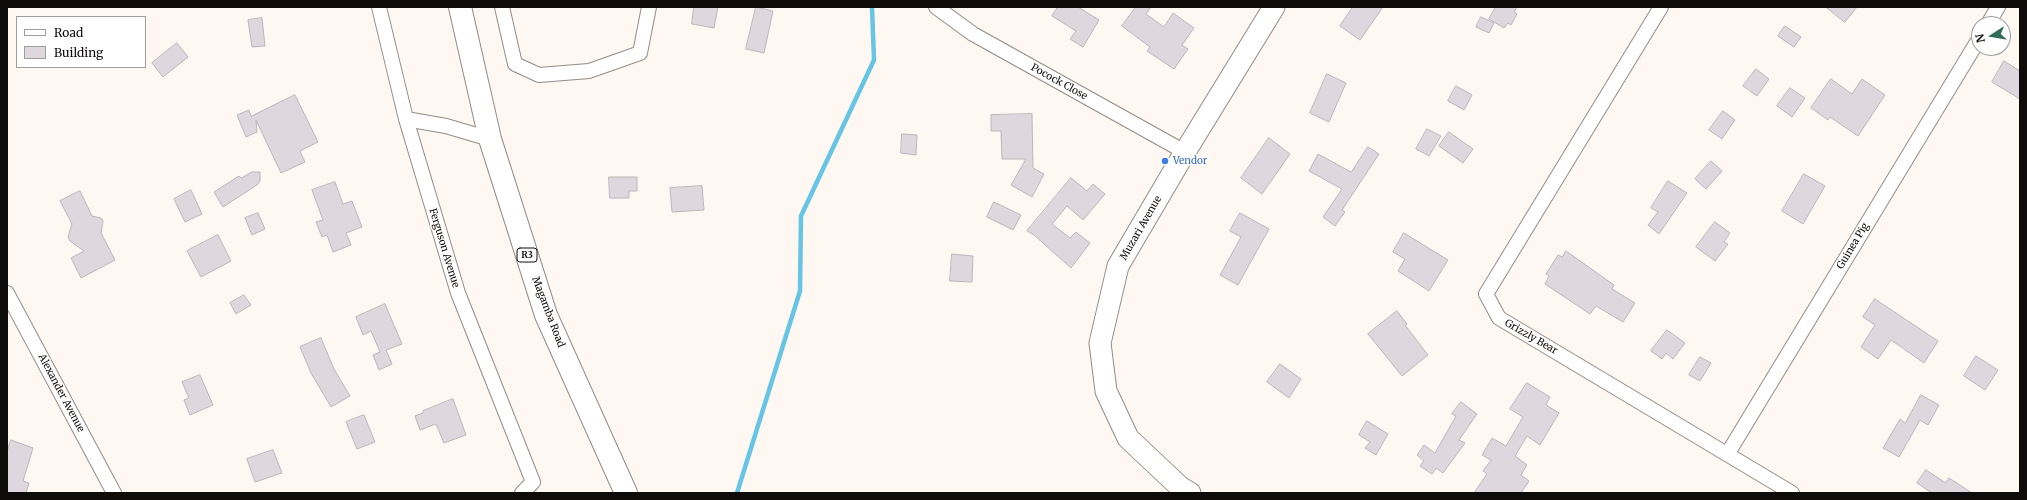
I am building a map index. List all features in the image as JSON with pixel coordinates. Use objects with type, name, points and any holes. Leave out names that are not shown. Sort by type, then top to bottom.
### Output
[{"type":"highway","name":"Magamba Road","points":[[460,7],[490,139],[546,315],[626,493]]},
{"type":"street","name":"Ferguson Avenue","points":[[379,7],[406,119],[458,293],[533,482],[522,493]]},
{"type":"street","points":[[502,7],[515,64],[539,75],[589,71],[640,52],[650,7]]},
{"type":"street","name":"Pocock Close","points":[[936,7],[973,34],[1185,152]]},
{"type":"street","name":"Muzari Avenue","points":[[1190,493],[1180,487],[1128,438],[1106,391],[1100,343],[1118,266],[1185,152],[1274,7]]},
{"type":"street","name":"Grizzly Bear","points":[[1661,7],[1486,294],[1499,318],[1792,493]]},
{"type":"street","points":[[1993,16],[1998,7]]},
{"type":"street","name":"Guinea Pig","points":[[1728,454],[1971,52]]},
{"type":"street","points":[[406,119],[446,126],[490,139]]},
{"type":"street","name":"Alexander Avenue","points":[[7,293],[114,493]]},
{"type":"building","points":[[694,7],[718,7],[714,28],[692,24]]},
{"type":"building","points":[[756,7],[773,11],[764,53],[746,49]]},
{"type":"building","points":[[1058,7],[1078,7],[1099,20],[1083,47],[1070,39],[1076,31],[1052,16]]},
{"type":"building","points":[[1136,7],[1151,7],[1146,14],[1164,27],[1173,13],[1194,28],[1182,45],[1188,49],[1174,69],[1147,51],[1150,47],[1122,26]]},
{"type":"building","points":[[1353,7],[1383,7],[1360,40],[1340,26]]},
{"type":"building","points":[[1496,7],[1517,7],[1514,12],[1517,14],[1511,25],[1508,23],[1504,28],[1489,19]]},
{"type":"building","points":[[1826,7],[1857,7],[1845,22]]},
{"type":"building","points":[[1481,17],[1494,23],[1489,33],[1476,27]]},
{"type":"building","points":[[262,18],[265,46],[252,47],[248,20]]},
{"type":"building","points":[[1785,26],[1801,37],[1794,47],[1778,36]]},
{"type":"building","points":[[177,43],[188,57],[163,77],[152,63]]},
{"type":"building","points":[[2004,61],[2020,71],[2020,99],[1992,82]]},
{"type":"building","points":[[1756,69],[1769,79],[1757,96],[1743,86]]},
{"type":"building","points":[[1327,74],[1346,83],[1329,122],[1310,113]]},
{"type":"building","points":[[1831,79],[1852,94],[1862,79],[1885,95],[1858,136],[1830,117],[1828,120],[1811,108]]},
{"type":"building","points":[[1456,86],[1472,95],[1464,110],[1448,101]]},
{"type":"building","points":[[1790,88],[1805,98],[1792,117],[1777,106]]},
{"type":"building","points":[[295,95],[318,142],[300,151],[305,162],[281,173],[256,120],[257,132],[246,137],[237,115],[249,110],[251,116]]},
{"type":"building","points":[[1723,111],[1735,120],[1722,139],[1709,130]]},
{"type":"building","points":[[1032,114],[1033,168],[1044,174],[1032,197],[1011,185],[1026,159],[1002,159],[1001,131],[991,131],[991,115]]},
{"type":"building","points":[[1427,129],[1441,136],[1429,156],[1416,149]]},
{"type":"building","points":[[1449,132],[1473,149],[1463,163],[1439,146]]},
{"type":"building","points":[[902,134],[917,135],[916,155],[901,153]]},
{"type":"building","points":[[1269,138],[1290,154],[1262,194],[1241,178]]},
{"type":"building","points":[[1368,147],[1379,154],[1342,210],[1345,212],[1335,226],[1323,217],[1342,189],[1309,171],[1318,154],[1351,172]]},
{"type":"building","points":[[1711,161],[1722,171],[1706,189],[1695,179]]},
{"type":"building","points":[[252,172],[260,172],[260,181],[257,185],[223,207],[214,192],[239,176],[241,178]]},
{"type":"building","points":[[1804,174],[1825,186],[1803,224],[1782,211]]},
{"type":"building","points":[[609,177],[637,177],[637,191],[629,191],[629,198],[610,198]]},
{"type":"building","points":[[1071,178],[1087,191],[1093,184],[1105,194],[1083,220],[1067,206],[1052,224],[1070,238],[1076,232],[1090,243],[1071,268],[1034,235],[1027,231]]},
{"type":"building","points":[[1668,181],[1687,193],[1659,234],[1648,225],[1658,212],[1651,208]]},
{"type":"building","points":[[335,182],[343,204],[352,201],[362,227],[346,233],[351,245],[333,252],[327,235],[322,237],[316,222],[323,220],[312,190]]},
{"type":"building","points":[[702,186],[704,210],[672,212],[670,188]]},
{"type":"building","points":[[191,190],[202,214],[185,222],[174,199]]},
{"type":"building","points":[[80,191],[92,216],[101,218],[103,221],[101,233],[115,260],[81,278],[71,258],[84,251],[70,241],[68,237],[72,224],[60,201]]},
{"type":"building","points":[[994,202],[1021,215],[1013,230],[987,217]]},
{"type":"building","points":[[258,213],[265,229],[252,235],[245,218]]},
{"type":"building","points":[[1240,213],[1269,229],[1238,285],[1220,275],[1241,237],[1230,231]]},
{"type":"building","points":[[1715,222],[1730,233],[1724,242],[1728,244],[1715,261],[1696,247]]},
{"type":"building","points":[[1404,233],[1448,260],[1429,291],[1398,271],[1405,259],[1393,252]]},
{"type":"building","points":[[218,235],[231,261],[201,277],[187,251]]},
{"type":"building","points":[[1566,251],[1614,285],[1612,289],[1635,303],[1623,322],[1596,306],[1590,314],[1545,284],[1549,276],[1546,274],[1558,255],[1562,257]]},
{"type":"building","points":[[952,254],[973,256],[972,282],[950,281]]},
{"type":"building","points":[[244,295],[251,305],[236,314],[230,303]]},
{"type":"building","points":[[1875,299],[1938,341],[1924,363],[1891,340],[1878,359],[1861,347],[1875,325],[1863,317]]},
{"type":"building","points":[[385,304],[402,344],[386,350],[392,364],[379,370],[373,355],[380,352],[371,331],[363,335],[356,317]]},
{"type":"building","points":[[1397,311],[1407,324],[1405,325],[1428,355],[1402,376],[1368,334]]},
{"type":"building","points":[[1667,330],[1685,343],[1673,359],[1666,353],[1662,359],[1651,351]]},
{"type":"building","points":[[321,338],[334,369],[350,396],[331,407],[311,373],[300,347]]},
{"type":"building","points":[[1976,356],[1998,370],[1985,390],[1964,376]]},
{"type":"building","points":[[1700,357],[1711,363],[1700,381],[1689,375]]},
{"type":"building","points":[[1280,364],[1301,379],[1289,398],[1267,382]]},
{"type":"building","points":[[200,375],[213,405],[190,415],[184,400],[189,398],[182,382]]},
{"type":"building","points":[[1527,383],[1550,397],[1546,405],[1559,413],[1540,445],[1527,436],[1515,456],[1527,465],[1521,475],[1529,481],[1521,493],[1474,493],[1487,474],[1483,471],[1491,460],[1482,455],[1492,438],[1506,446],[1523,417],[1510,409]]},
{"type":"building","points":[[1921,395],[1939,405],[1928,425],[1920,420],[1899,457],[1883,448],[1900,419],[1905,423]]},
{"type":"building","points":[[453,399],[466,435],[444,443],[436,424],[420,430],[415,416],[423,413],[423,411]]},
{"type":"building","points":[[1461,402],[1477,414],[1459,440],[1465,443],[1443,473],[1436,468],[1432,474],[1420,466],[1424,461],[1417,455],[1424,445],[1435,453],[1456,416],[1452,414]]},
{"type":"building","points":[[364,415],[375,442],[357,449],[346,422]]},
{"type":"building","points":[[1367,421],[1388,434],[1376,455],[1365,448],[1370,442],[1359,435]]},
{"type":"building","points":[[11,440],[33,448],[23,481],[29,483],[26,493],[7,493],[7,452]]},
{"type":"building","points":[[273,450],[282,473],[255,482],[247,459]]},
{"type":"building","points":[[1926,470],[1946,483],[1949,478],[1972,493],[1932,493],[1917,483]]},
{"type":"waterway","points":[[737,493],[800,291],[801,216],[874,60],[872,7]]},
{"type":"place","name":"Vendor","points":[[1165,161]]}]
